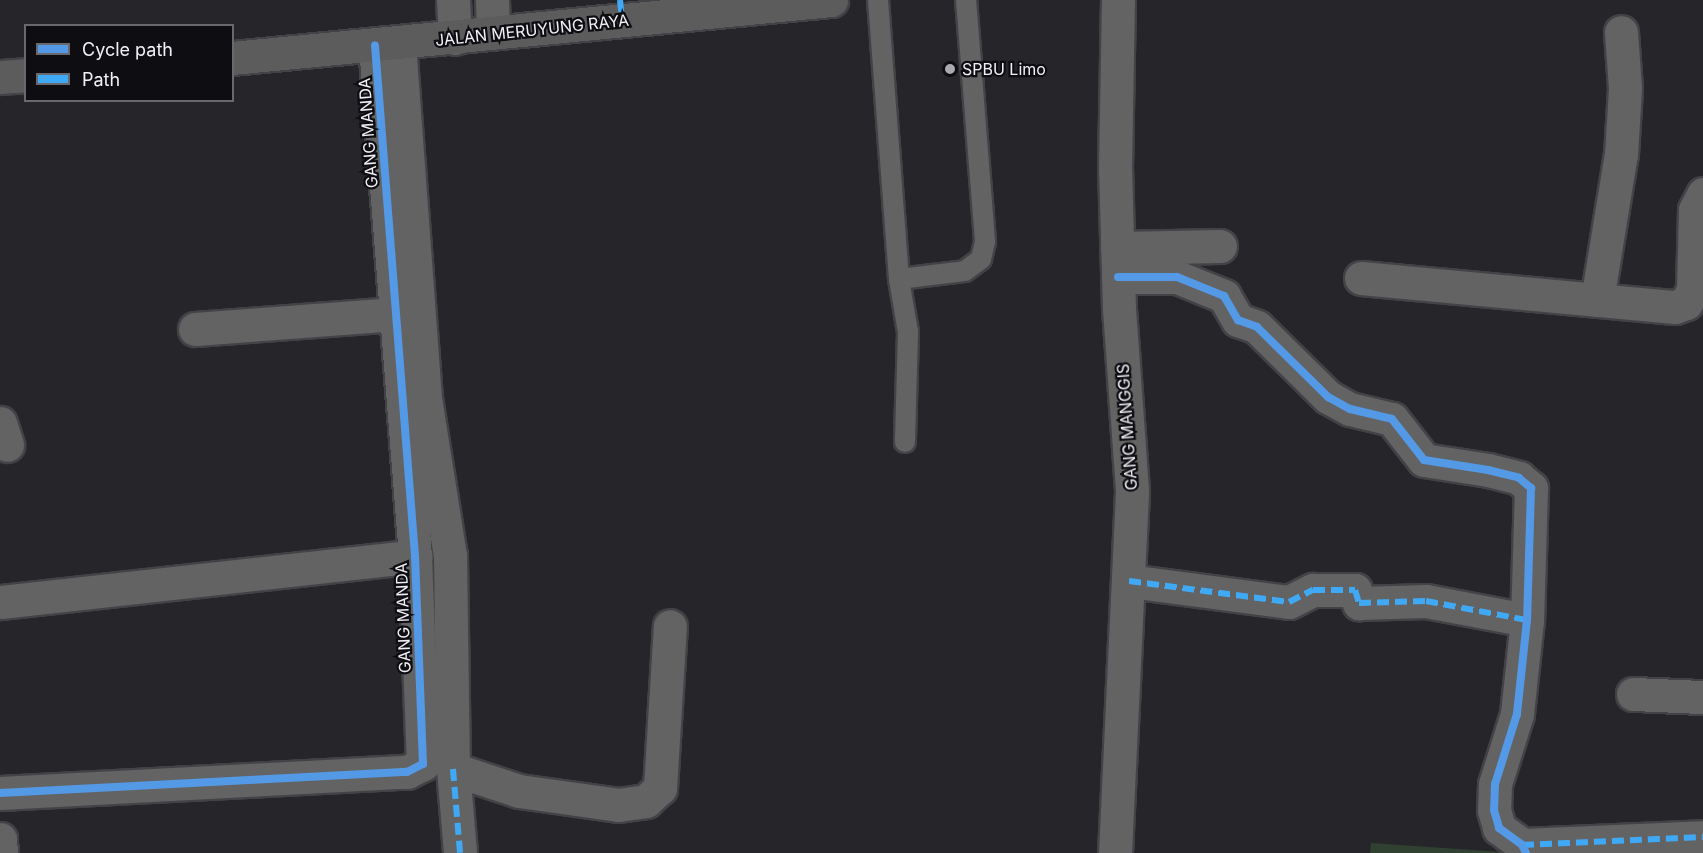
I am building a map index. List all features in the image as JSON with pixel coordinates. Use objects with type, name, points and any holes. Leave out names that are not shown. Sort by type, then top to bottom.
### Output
[{"type":"main road","name":"JALAN MERUYUNG RAYA","points":[[234,58],[455,38],[621,10],[831,0]]},
{"type":"main road","points":[[0,77],[24,75]]},
{"type":"street","points":[[453,0],[455,38]]},
{"type":"street","points":[[492,0],[493,32]]},
{"type":"street","name":"GANG MANGGIS","points":[[1115,853],[1132,490],[1118,263],[1118,0]]},
{"type":"street","points":[[1597,300],[1621,154],[1625,88],[1621,32]]},
{"type":"street","points":[[387,45],[425,398],[450,555],[453,770],[460,853]]},
{"type":"street","name":"GANG MANDA","points":[[0,793],[407,772],[423,764],[415,556],[395,314],[387,45]]},
{"type":"street","points":[[1360,279],[1675,307],[1686,303],[1693,290],[1695,210],[1703,194]]},
{"type":"street","points":[[1118,263],[1220,246]]},
{"type":"street","points":[[1118,263],[1177,277],[1224,296],[1238,320],[1257,327],[1328,397],[1350,409],[1392,419],[1424,460],[1488,470],[1519,478],[1532,488],[1527,620],[1517,714],[1495,784],[1494,810],[1499,828],[1524,849],[1703,837]]},
{"type":"street","points":[[195,329],[395,314]]},
{"type":"street","points":[[0,602],[415,556]]},
{"type":"street","points":[[1129,581],[1289,602],[1313,590],[1355,590],[1359,603],[1426,601],[1527,620]]},
{"type":"street","points":[[453,770],[519,791],[618,805],[646,801],[660,788],[670,626]]},
{"type":"street","points":[[1633,694],[1703,697]]},
{"type":"street","points":[[0,839],[1,853]]},
{"type":"lane","points":[[878,0],[899,279],[908,332],[905,442]]},
{"type":"lane","points":[[899,279],[965,271],[981,259],[985,241],[966,0]]},
{"type":"green space","points":[[1371,843],[1502,852],[1502,853],[1370,853]]},
{"type":"marked path","points":[[620,0],[622,20]]},
{"type":"marked path","points":[[1129,581],[1289,602],[1313,590],[1355,590],[1359,603],[1426,601],[1527,620]]},
{"type":"marked path","points":[[453,769],[460,853]]},
{"type":"marked path","points":[[1522,845],[1703,837]]},
{"type":"cycle path","points":[[0,793],[407,772],[423,764],[415,556],[375,46]]},
{"type":"cycle path","points":[[1118,277],[1177,277],[1224,296],[1238,320],[1257,327],[1328,397],[1350,409],[1392,419],[1424,460],[1488,470],[1519,478],[1531,488],[1527,620],[1517,714],[1495,784],[1494,810],[1499,828],[1522,845],[1526,853]]},
{"type":"place","name":"SPBU Limo","points":[[950,69]]}]
